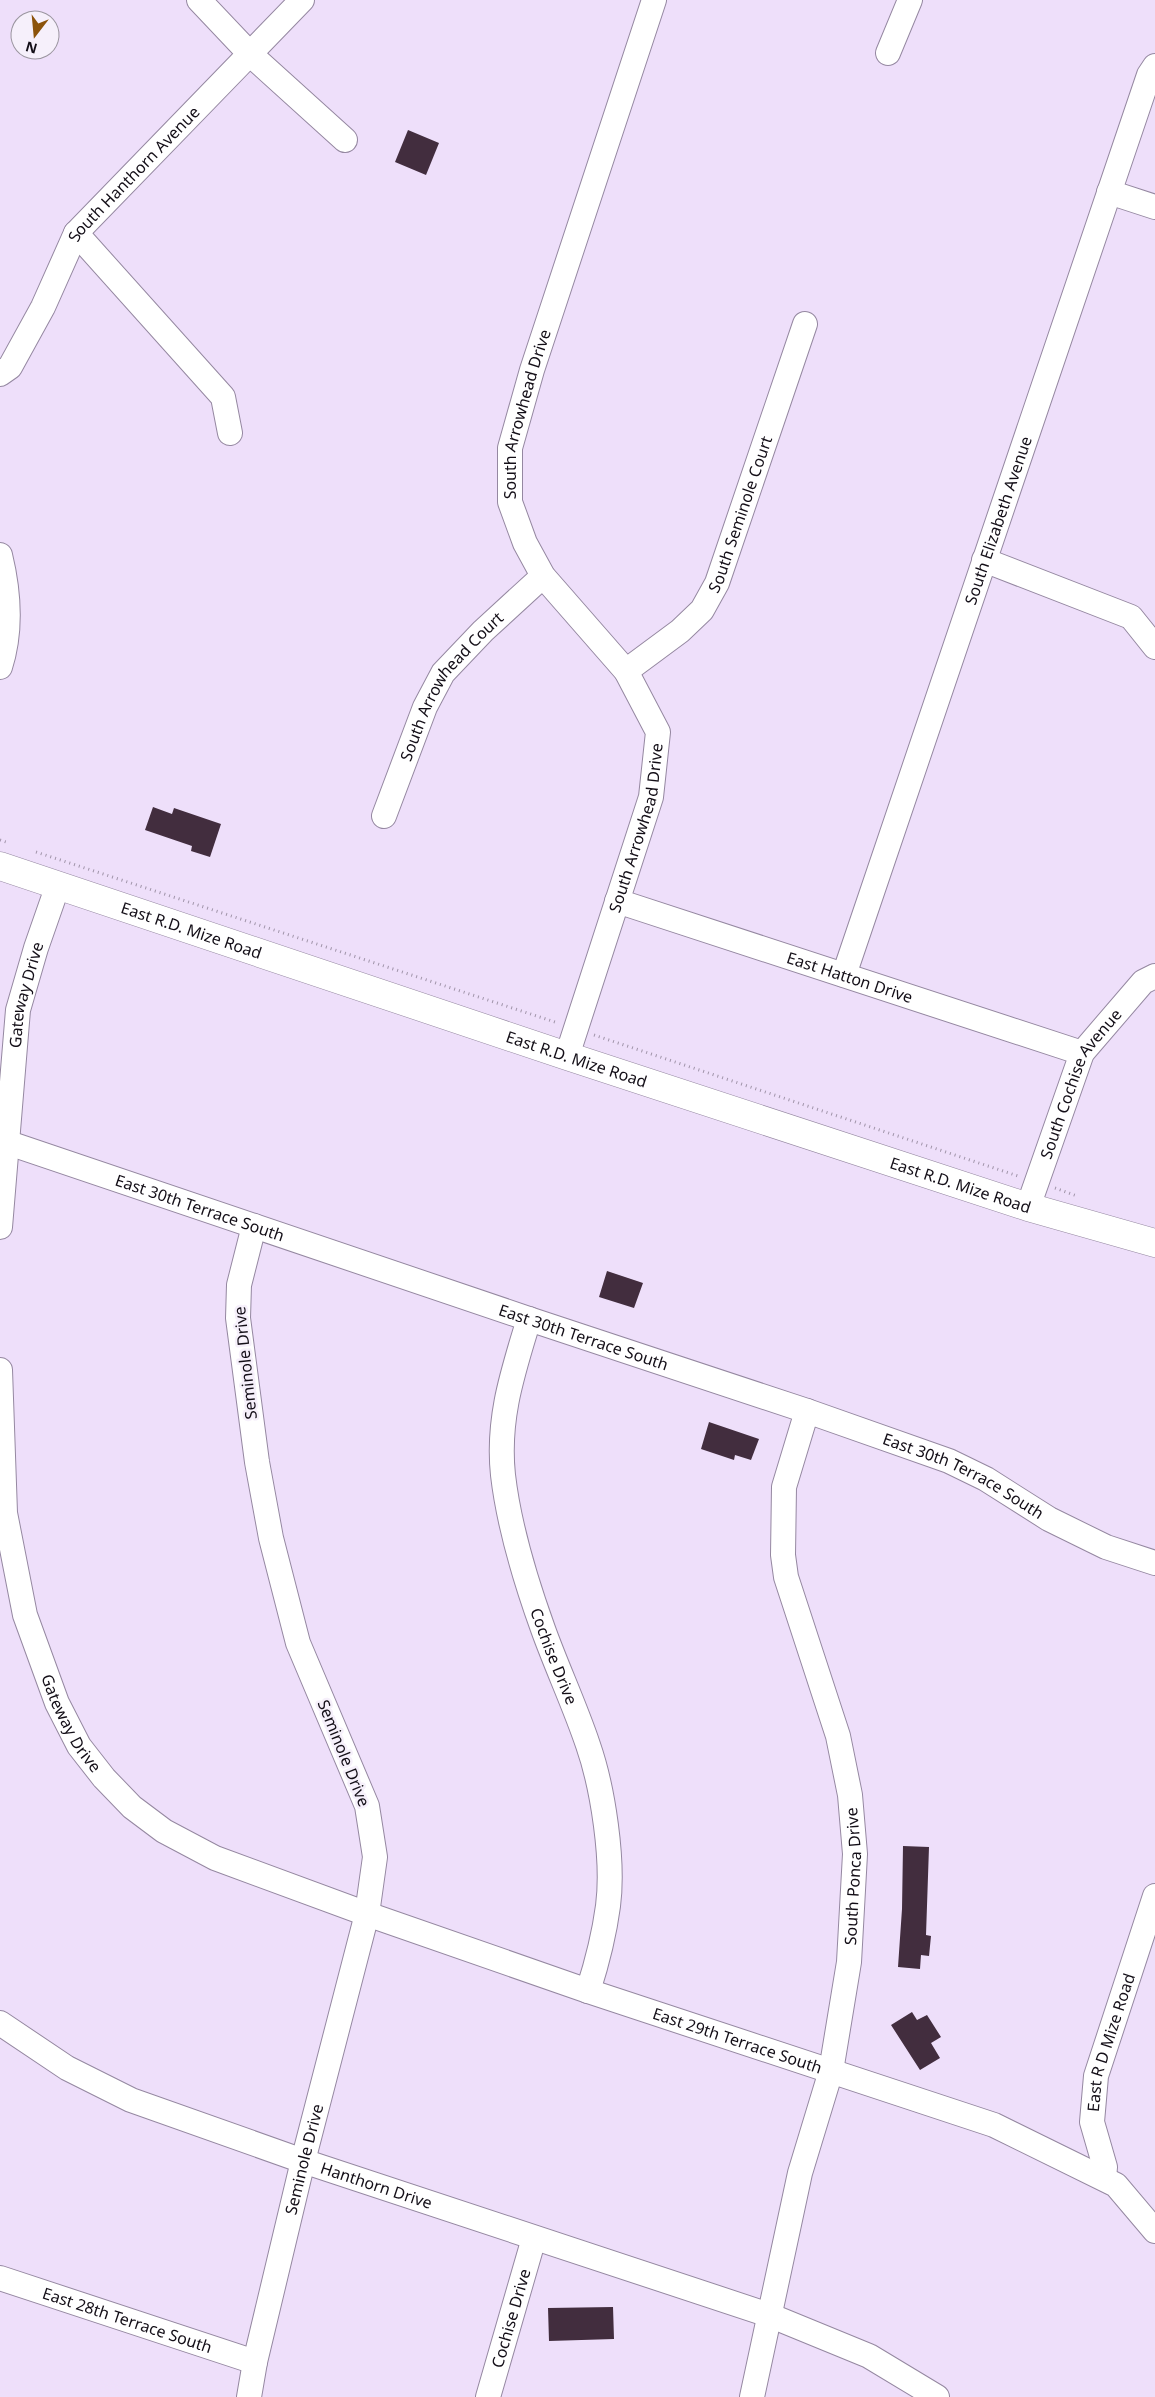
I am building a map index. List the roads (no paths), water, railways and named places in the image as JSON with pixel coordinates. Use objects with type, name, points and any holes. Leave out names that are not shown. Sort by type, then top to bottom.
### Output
[{"type":"main road","name":"East R.D. Mize Road","points":[[0,866],[567,1056],[1028,1207],[1155,1243]]},
{"type":"street","points":[[199,0],[251,55],[345,140]]},
{"type":"street","name":"South Hanthorn Avenue","points":[[0,374],[10,367],[43,307],[76,233],[251,55],[302,0]]},
{"type":"street","name":"South Arrowhead Drive","points":[[567,1056],[651,797],[658,732],[626,670],[543,576],[525,543],[510,502],[510,448],[532,370],[654,0]]},
{"type":"street","points":[[888,53],[910,0]]},
{"type":"street","name":"South Elizabeth Avenue","points":[[844,975],[1149,75],[1155,66]]},
{"type":"street","points":[[1109,192],[1155,207]]},
{"type":"street","points":[[76,233],[223,397],[230,433]]},
{"type":"street","name":"South Seminole Court","points":[[626,670],[680,631],[702,610],[717,583],[805,324]]},
{"type":"street","points":[[0,555],[6,582],[9,614],[4,655],[0,667]]},
{"type":"street","points":[[984,560],[1132,617],[1155,646]]},
{"type":"street","name":"South Arrowhead Court","points":[[384,816],[425,707],[443,673],[483,631],[543,576]]},
{"type":"street","name":"Gateway Drive","points":[[0,1227],[3,1141],[18,1010],[36,948],[58,885]]},
{"type":"street","name":"East Hatton Drive","points":[[617,901],[1082,1053]]},
{"type":"street","name":"South Cochise Avenue","points":[[1028,1207],[1082,1053],[1143,982],[1155,976]]},
{"type":"street","name":"East 30th Terrace South","points":[[3,1141],[807,1411],[948,1461],[986,1479],[1049,1519],[1106,1547],[1155,1563]]},
{"type":"street","name":"Seminole Drive","points":[[248,2397],[303,2161],[367,1914],[375,1857],[368,1806],[298,1643],[271,1538],[257,1462],[238,1318],[239,1285],[254,1226]]},
{"type":"street","name":"Cochise Drive","points":[[529,1319],[506,1395],[502,1436],[503,1473],[511,1526],[542,1628],[589,1746],[603,1808],[609,1865],[608,1905],[600,1953],[588,1991]]},
{"type":"street","name":"Gateway Drive","points":[[0,1370],[6,1513],[25,1615],[58,1703],[80,1746],[115,1790],[132,1807],[164,1832],[215,1858],[367,1914]]},
{"type":"street","name":"South Ponca Drive","points":[[752,2397],[800,2173],[830,2071],[849,1962],[854,1854],[850,1795],[838,1736],[786,1577],[783,1555],[784,1487],[807,1411]]},
{"type":"street","name":"East R D Mize Road","points":[[1104,2178],[1104,2167],[1092,2122],[1096,2076],[1155,1896]]},
{"type":"street","name":"East 29th Terrace South","points":[[367,1914],[588,1991],[994,2125],[1104,2178]]},
{"type":"street","name":"Hanthorn Drive","points":[[0,2023],[67,2068],[131,2100],[303,2161],[769,2315],[869,2356],[937,2397]]},
{"type":"street","points":[[1104,2178],[1116,2186],[1155,2231]]},
{"type":"street","name":"Cochise Drive","points":[[488,2397],[534,2238]]},
{"type":"street","name":"East 28th Terrace South","points":[[0,2278],[255,2362]]}]
